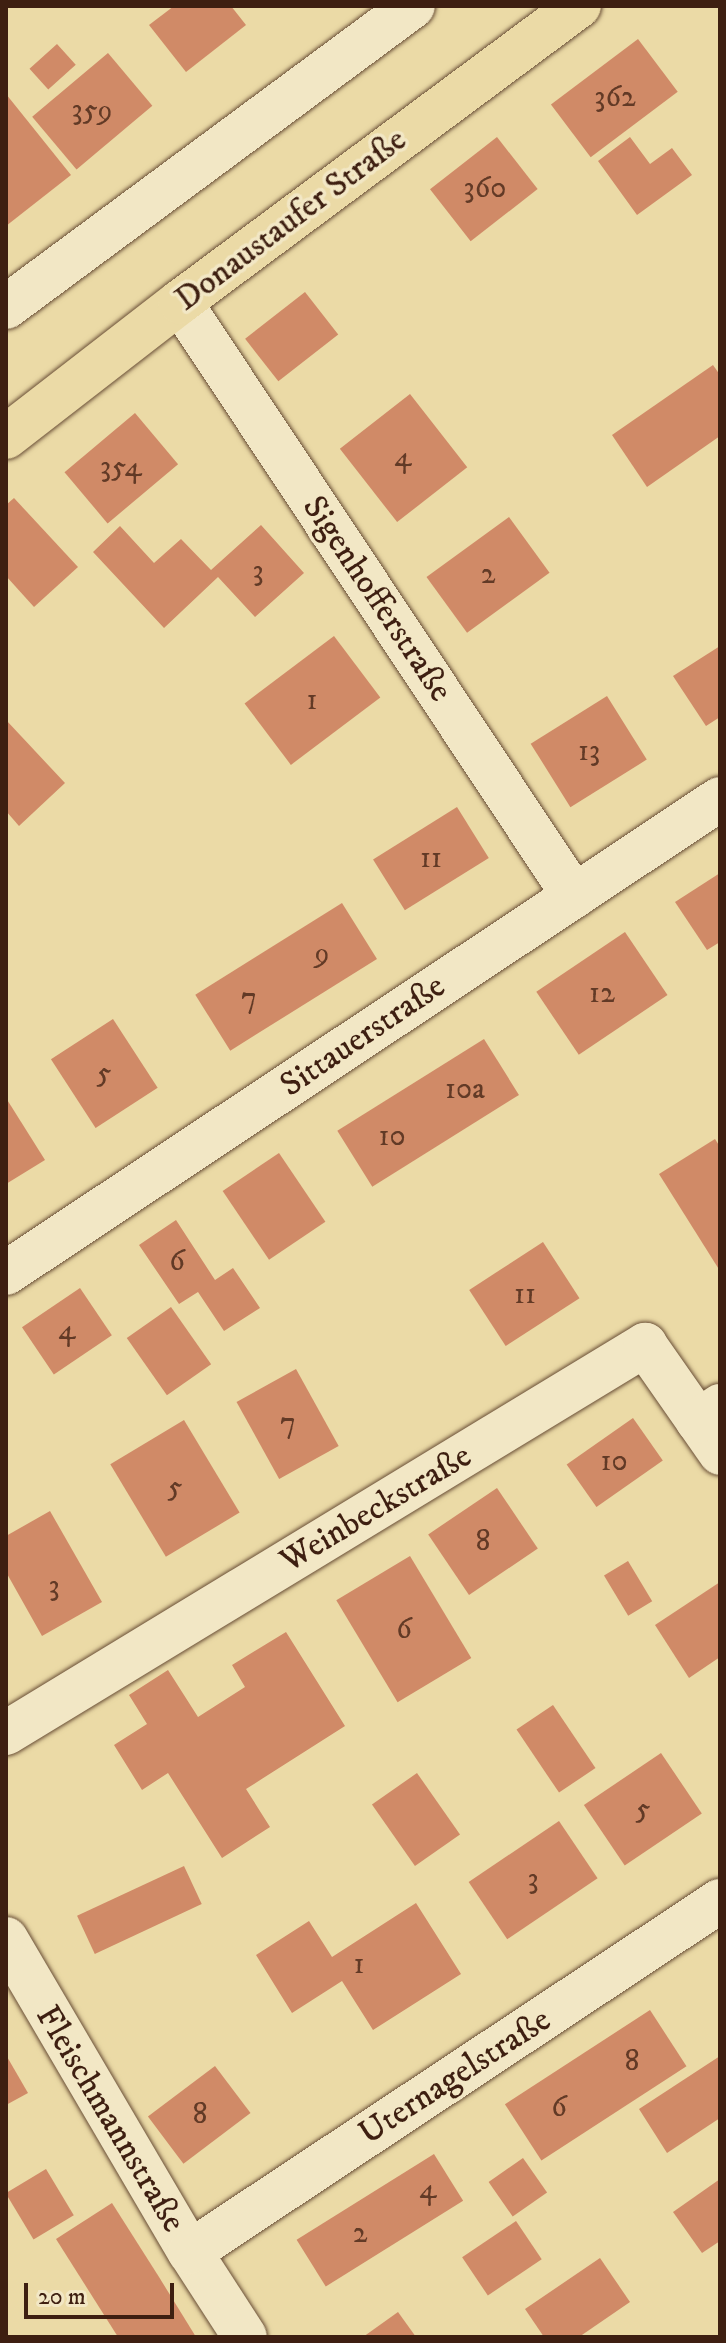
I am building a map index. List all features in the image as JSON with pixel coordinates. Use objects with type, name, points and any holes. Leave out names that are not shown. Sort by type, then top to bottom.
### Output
[{"type":"main road","name":"Donaustaufer Straße","points":[[6,437],[180,302],[579,6]]},
{"type":"street","points":[[6,307],[413,6]]},
{"type":"street","name":"Sigenhofferstraße","points":[[180,302],[574,896]]},
{"type":"street","name":"Sittauerstraße","points":[[6,1273],[720,799]]},
{"type":"street","name":"Weinbeckstraße","points":[[6,1733],[645,1345],[713,1426]]},
{"type":"street","name":"Uternagelstraße","points":[[190,2252],[720,1901]]},
{"type":"street","name":"Fleischmannstraße","points":[[6,1939],[190,2252],[245,2337]]},
{"type":"building","points":[[174,6],[231,6],[246,25],[186,72],[149,25]]},
{"type":"building","points":[[638,39],[678,92],[591,157],[551,105]]},
{"type":"building","points":[[57,44],[76,65],[48,90],[30,69]]},
{"type":"building","points":[[108,53],[152,106],[77,169],[32,117]]},
{"type":"building","points":[[6,94],[71,175],[6,226]]},
{"type":"building","points":[[497,137],[538,189],[471,241],[430,189]]},
{"type":"building","points":[[630,137],[650,164],[672,148],[692,175],[637,215],[598,161]]},
{"type":"building","points":[[305,292],[338,335],[278,381],[245,339]]},
{"type":"building","points":[[713,365],[720,375],[720,436],[647,487],[612,435]]},
{"type":"building","points":[[410,394],[467,467],[397,522],[340,449]]},
{"type":"building","points":[[135,413],[178,464],[108,523],[65,472]]},
{"type":"building","points":[[14,498],[78,567],[34,607],[6,576],[6,505]]},
{"type":"building","points":[[509,517],[550,573],[467,633],[426,577]]},
{"type":"building","points":[[261,525],[304,573],[255,617],[218,577],[164,628],[93,552],[120,526],[154,563],[181,539],[211,570]]},
{"type":"building","points":[[334,636],[380,697],[291,765],[245,703]]},
{"type":"building","points":[[720,646],[720,717],[706,726],[673,676]]},
{"type":"building","points":[[607,696],[647,760],[570,807],[531,744]]},
{"type":"building","points":[[6,720],[65,783],[19,826],[6,811]]},
{"type":"building","points":[[457,807],[489,858],[405,910],[373,859]]},
{"type":"building","points":[[720,873],[720,942],[707,950],[675,902]]},
{"type":"building","points":[[342,903],[377,959],[230,1051],[195,995]]},
{"type":"building","points":[[625,932],[667,995],[579,1055],[536,992]]},
{"type":"building","points":[[113,1019],[158,1088],[96,1128],[51,1059]]},
{"type":"building","points":[[484,1039],[519,1095],[372,1187],[337,1131]]},
{"type":"building","points":[[6,1098],[45,1160],[6,1184]]},
{"type":"building","points":[[715,1139],[720,1147],[720,1271],[659,1174]]},
{"type":"building","points":[[279,1153],[325,1222],[269,1260],[223,1191]]},
{"type":"building","points":[[176,1220],[215,1280],[233,1268],[260,1308],[224,1331],[198,1292],[179,1304],[139,1245]]},
{"type":"building","points":[[543,1242],[579,1298],[506,1346],[469,1290]]},
{"type":"building","points":[[80,1288],[112,1335],[54,1374],[22,1327]]},
{"type":"building","points":[[171,1307],[211,1364],[167,1395],[127,1338]]},
{"type":"building","points":[[296,1369],[339,1446],[279,1479],[237,1402]]},
{"type":"building","points":[[633,1418],[663,1461],[596,1507],[567,1464]]},
{"type":"building","points":[[184,1420],[240,1513],[166,1557],[110,1464]]},
{"type":"building","points":[[497,1488],[538,1549],[469,1595],[428,1534]]},
{"type":"building","points":[[50,1511],[102,1602],[42,1636],[6,1572],[6,1536]]},
{"type":"building","points":[[410,1556],[471,1658],[398,1702],[336,1600]]},
{"type":"building","points":[[628,1561],[652,1601],[628,1616],[604,1575]]},
{"type":"building","points":[[720,1582],[720,1657],[689,1678],[655,1625]]},
{"type":"building","points":[[286,1632],[345,1726],[246,1789],[270,1827],[222,1858],[168,1773],[142,1790],[114,1745],[147,1724],[129,1695],[168,1670],[198,1717],[245,1687],[232,1665]]},
{"type":"building","points":[[553,1705],[595,1768],[559,1793],[517,1730]]},
{"type":"building","points":[[661,1753],[702,1814],[625,1866],[584,1805]]},
{"type":"building","points":[[417,1773],[460,1834],[415,1866],[372,1805]]},
{"type":"building","points":[[559,1821],[598,1878],[507,1939],[469,1882]]},
{"type":"building","points":[[184,1866],[202,1904],[95,1954],[77,1916]]},
{"type":"building","points":[[416,1903],[461,1974],[373,2030],[342,1981],[292,2013],[256,1955],[309,1921],[332,1957]]},
{"type":"building","points":[[650,2010],[686,2066],[541,2160],[505,2104]]},
{"type":"building","points":[[6,2055],[28,2093],[6,2105]]},
{"type":"building","points":[[720,2056],[720,2118],[667,2153],[639,2109]]},
{"type":"building","points":[[215,2066],[251,2113],[183,2164],[148,2117]]},
{"type":"building","points":[[434,2154],[463,2201],[326,2286],[297,2240]]},
{"type":"building","points":[[523,2158],[547,2192],[513,2216],[489,2182]]},
{"type":"building","points":[[46,2169],[74,2215],[34,2239],[6,2193]]},
{"type":"building","points":[[720,2179],[720,2241],[702,2253],[673,2212]]},
{"type":"building","points":[[112,2203],[196,2337],[118,2337],[56,2239]]},
{"type":"building","points":[[516,2221],[542,2259],[488,2295],[462,2257]]},
{"type":"building","points":[[600,2258],[630,2302],[579,2337],[544,2337],[525,2309]]},
{"type":"building","points":[[398,2312],[416,2337],[363,2337]]}]
